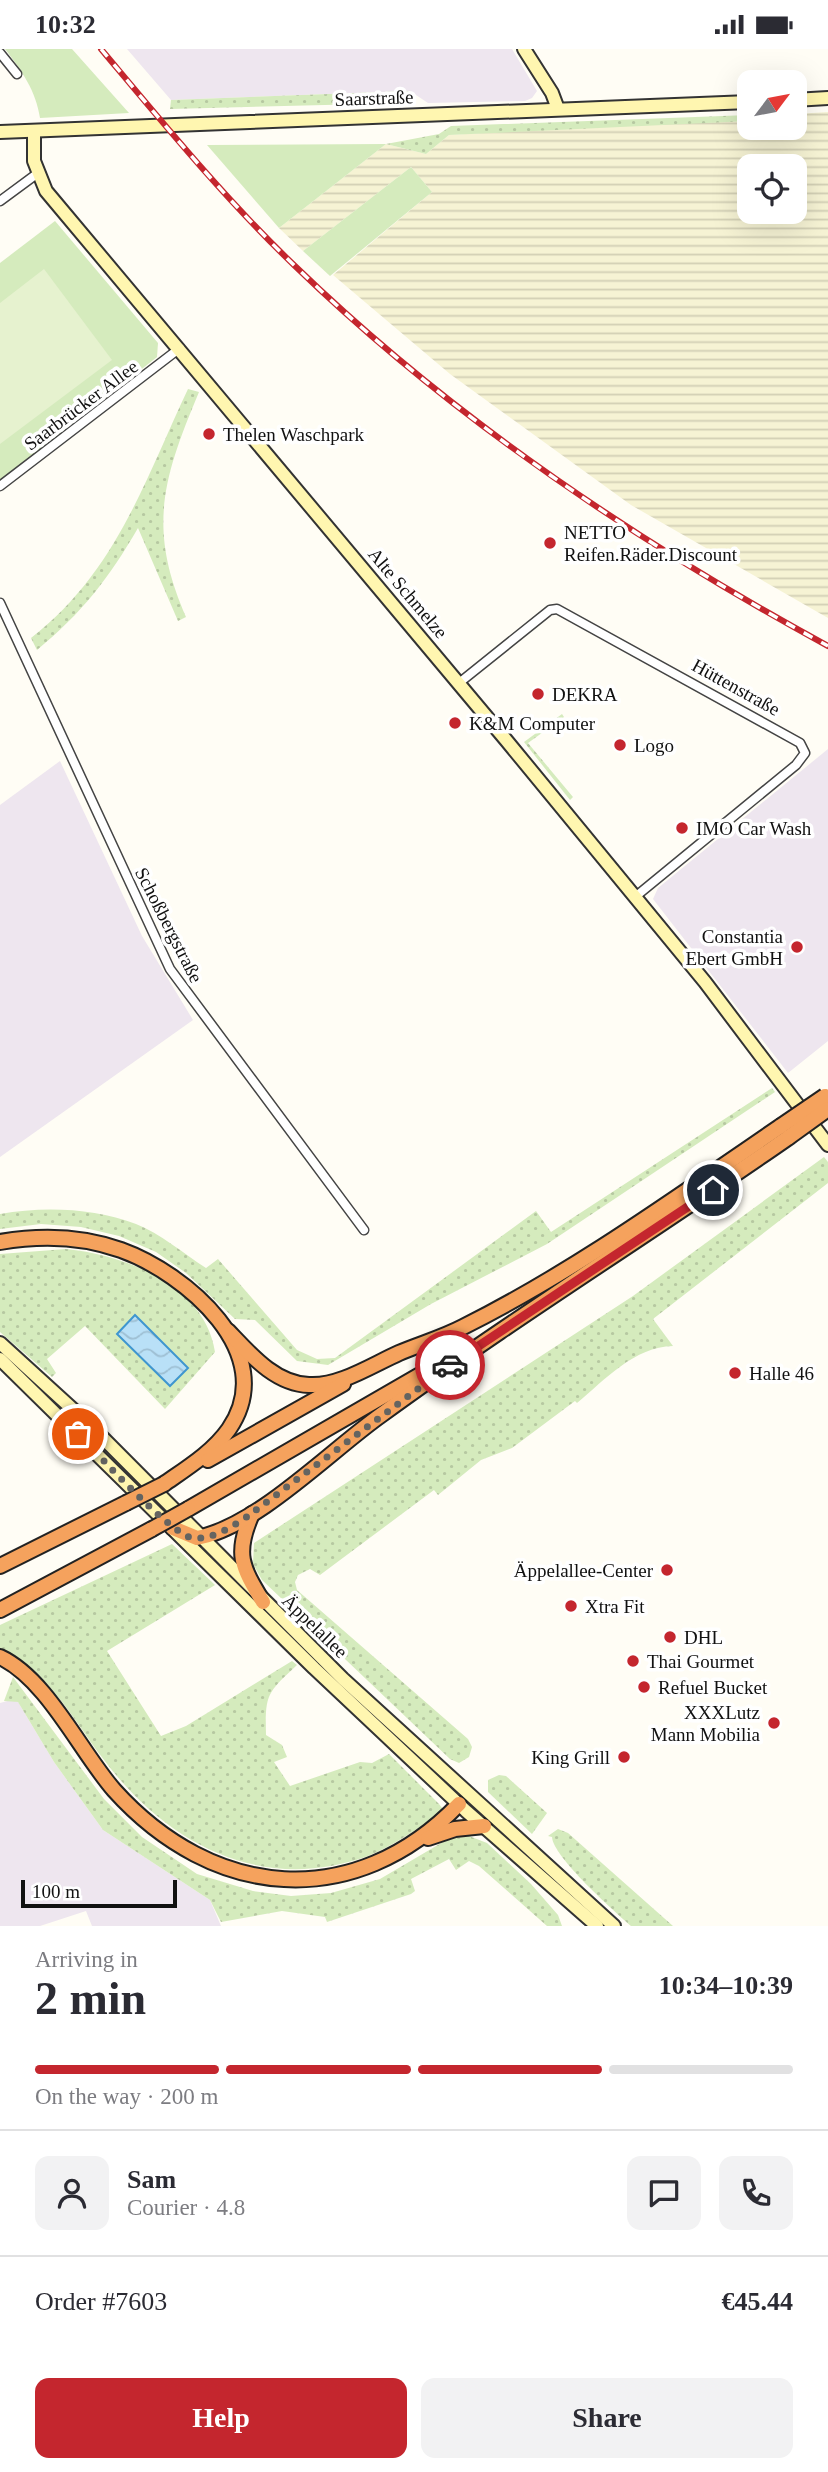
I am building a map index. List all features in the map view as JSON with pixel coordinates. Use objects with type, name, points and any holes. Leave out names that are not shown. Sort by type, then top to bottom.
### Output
[{"type":"highway","points":[[173,1528],[191,1538],[202,1537],[223,1530],[252,1513],[379,1415],[827,1100]]},
{"type":"highway","points":[[0,1241],[69,1238],[119,1249],[157,1267],[192,1290],[228,1331],[271,1371],[299,1384],[330,1383],[450,1333],[515,1299],[785,1131]]},
{"type":"highway","points":[[0,1610],[188,1509],[509,1324]]},
{"type":"highway","points":[[164,1484],[212,1448],[235,1418],[241,1396],[241,1369],[228,1331]]},
{"type":"highway","points":[[0,1566],[164,1484],[390,1358]]},
{"type":"highway","points":[[252,1513],[240,1545],[240,1555],[263,1602]]},
{"type":"highway","points":[[0,1657],[35,1686],[98,1770],[130,1807],[169,1839],[206,1861],[253,1876],[314,1880],[373,1864],[417,1842],[455,1829],[484,1826]]},
{"type":"highway","points":[[417,1842],[464,1799]]},
{"type":"main road","points":[[524,49],[552,93],[558,109]]},
{"type":"main road","points":[[807,100],[828,99]]},
{"type":"main road","name":"Saarstraße","points":[[0,132],[737,102]]},
{"type":"main road","name":"Alte Schmelze","points":[[34,131],[38,173],[46,191],[180,348],[635,897],[828,1145]]},
{"type":"main road","name":"Äppelallee","points":[[0,1343],[67,1402],[263,1602],[464,1799],[484,1826],[597,1926]]},
{"type":"main road","name":"Äppelallee","points":[[0,1359],[314,1668],[614,1926]]},
{"type":"street","points":[[0,53],[17,74]]},
{"type":"street","points":[[0,201],[38,173]]},
{"type":"street","name":"Saarbrücker Allee","points":[[0,486],[180,348]]},
{"type":"street","name":"Schoßbergstraße","points":[[0,603],[170,969],[364,1230]]},
{"type":"street","name":"Hüttenstraße","points":[[459,683],[550,610],[565,611],[794,737],[805,753],[796,765],[635,897]]},
{"type":"shaded area","points":[[127,49],[512,49],[537,91],[532,98],[525,101],[428,103],[410,91],[171,100]]},
{"type":"shaded area","points":[[828,112],[828,618],[631,505],[450,374],[333,275],[432,192],[411,167],[303,251],[279,228],[386,144],[426,154],[449,135],[737,118],[737,140],[807,140],[807,113]]},
{"type":"shaded area","points":[[828,749],[828,1041],[788,1073],[653,899],[658,888]]},
{"type":"shaded area","points":[[60,761],[142,936],[193,1020],[0,1157],[0,805]]},
{"type":"shaded area","points":[[11,1700],[18,1702],[54,1762],[103,1830],[210,1900],[221,1926],[92,1926],[86,1911],[40,1926],[0,1926],[0,1703]]},
{"type":"green space","points":[[5,49],[72,49],[129,113],[40,118],[27,82]]},
{"type":"green space","points":[[410,91],[413,94],[406,103],[170,109],[171,100]]},
{"type":"green space","points":[[737,115],[737,122],[449,135],[426,154],[386,144],[439,134],[451,126]]},
{"type":"green space","points":[[386,144],[279,228],[207,145]]},
{"type":"green space","points":[[411,167],[432,192],[330,276],[303,251]]},
{"type":"green space","points":[[55,221],[158,343],[157,357],[0,481],[0,263]]},
{"type":"green space","points":[[44,269],[112,360],[0,444],[0,303]]},
{"type":"green space","points":[[188,389],[199,392],[176,451],[164,503],[163,529],[174,585],[186,617],[178,621],[138,528],[94,594],[37,650],[31,638],[60,612],[85,584],[125,524]]},
{"type":"green space","points":[[562,714],[564,717],[528,743],[573,797],[570,800],[524,742]]},
{"type":"green space","points":[[772,1088],[775,1092],[547,1244],[431,1304],[328,1365],[297,1361],[255,1320],[235,1319],[186,1273],[156,1252],[119,1236],[81,1227],[41,1224],[0,1229],[0,1214],[51,1209],[103,1215],[136,1224],[163,1238],[206,1268],[218,1259],[297,1350],[317,1359],[335,1358],[536,1211],[551,1232]]},
{"type":"green space","points":[[824,1157],[828,1162],[828,1183],[653,1319],[673,1346],[659,1348],[633,1358],[577,1403],[575,1401],[512,1448],[481,1460],[438,1495],[434,1490],[320,1575],[310,1569],[298,1575],[295,1582],[297,1590],[468,1739],[472,1747],[469,1757],[459,1763],[450,1759],[262,1580],[253,1564],[254,1543],[633,1296]]},
{"type":"green space","points":[[66,1249],[113,1258],[136,1267],[159,1278],[196,1308],[208,1329],[215,1352],[165,1409],[85,1326],[47,1359],[56,1373],[52,1377],[0,1332],[0,1254]]},
{"type":"green space","points":[[172,1544],[215,1585],[107,1651],[161,1736],[186,1726],[292,1661],[297,1665],[274,1689],[267,1702],[266,1711],[266,1735],[282,1745],[287,1757],[274,1762],[290,1786],[360,1762],[372,1763],[389,1754],[443,1809],[437,1816],[395,1843],[368,1856],[328,1866],[290,1869],[253,1864],[218,1853],[185,1836],[155,1814],[126,1787],[44,1680],[16,1656],[0,1648],[0,1625]]},
{"type":"green space","points":[[13,1677],[104,1799],[142,1837],[197,1874],[253,1891],[291,1896],[331,1893],[380,1879],[448,1839],[469,1836],[487,1843],[531,1884],[558,1915],[562,1926],[547,1926],[479,1866],[469,1861],[456,1870],[449,1859],[411,1879],[415,1891],[411,1894],[327,1922],[325,1917],[282,1911],[221,1922],[210,1900],[103,1830],[54,1762],[18,1702],[4,1701]]},
{"type":"green space","points":[[499,1775],[506,1776],[547,1813],[532,1834],[488,1792],[488,1780]]},
{"type":"green space","points":[[558,1829],[568,1833],[673,1926],[631,1926],[562,1857],[552,1837],[548,1836]]},
{"type":"water","points":[[135,1315],[188,1368],[170,1386],[117,1334]]},
{"type":"railway","points":[[101,49],[195,160],[269,240],[355,322],[418,375],[482,426],[617,520],[686,564],[828,646]]},
{"type":"way so far","points":[[78,1434],[173,1528],[188,1537],[197,1538],[213,1534],[243,1520],[379,1415],[450,1365]]},
{"type":"place","name":"Thelen Waschpark","points":[[209,434]]},
{"type":"place","name":"NETTO Reifen.Räder.Discount","points":[[550,543]]},
{"type":"place","name":"DEKRA","points":[[538,694]]},
{"type":"place","name":"K&M Computer","points":[[455,723]]},
{"type":"place","name":"Logo","points":[[620,745]]},
{"type":"place","name":"IMO Car Wash","points":[[682,828]]},
{"type":"place","name":"Constantia Ebert GmbH","points":[[797,947]]},
{"type":"place","name":"Halle 46","points":[[735,1373]]},
{"type":"place","name":"Äppelallee-Center","points":[[667,1570]]},
{"type":"place","name":"Xtra Fit","points":[[571,1606]]},
{"type":"place","name":"DHL","points":[[670,1637]]},
{"type":"place","name":"Thai Gourmet","points":[[633,1661]]},
{"type":"place","name":"Refuel Bucket","points":[[644,1687]]},
{"type":"place","name":"XXXLutz Mann Mobilia","points":[[774,1723]]},
{"type":"place","name":"King Grill","points":[[624,1757]]},
{"type":"route","points":[[450,1365],[713,1190]]}]
